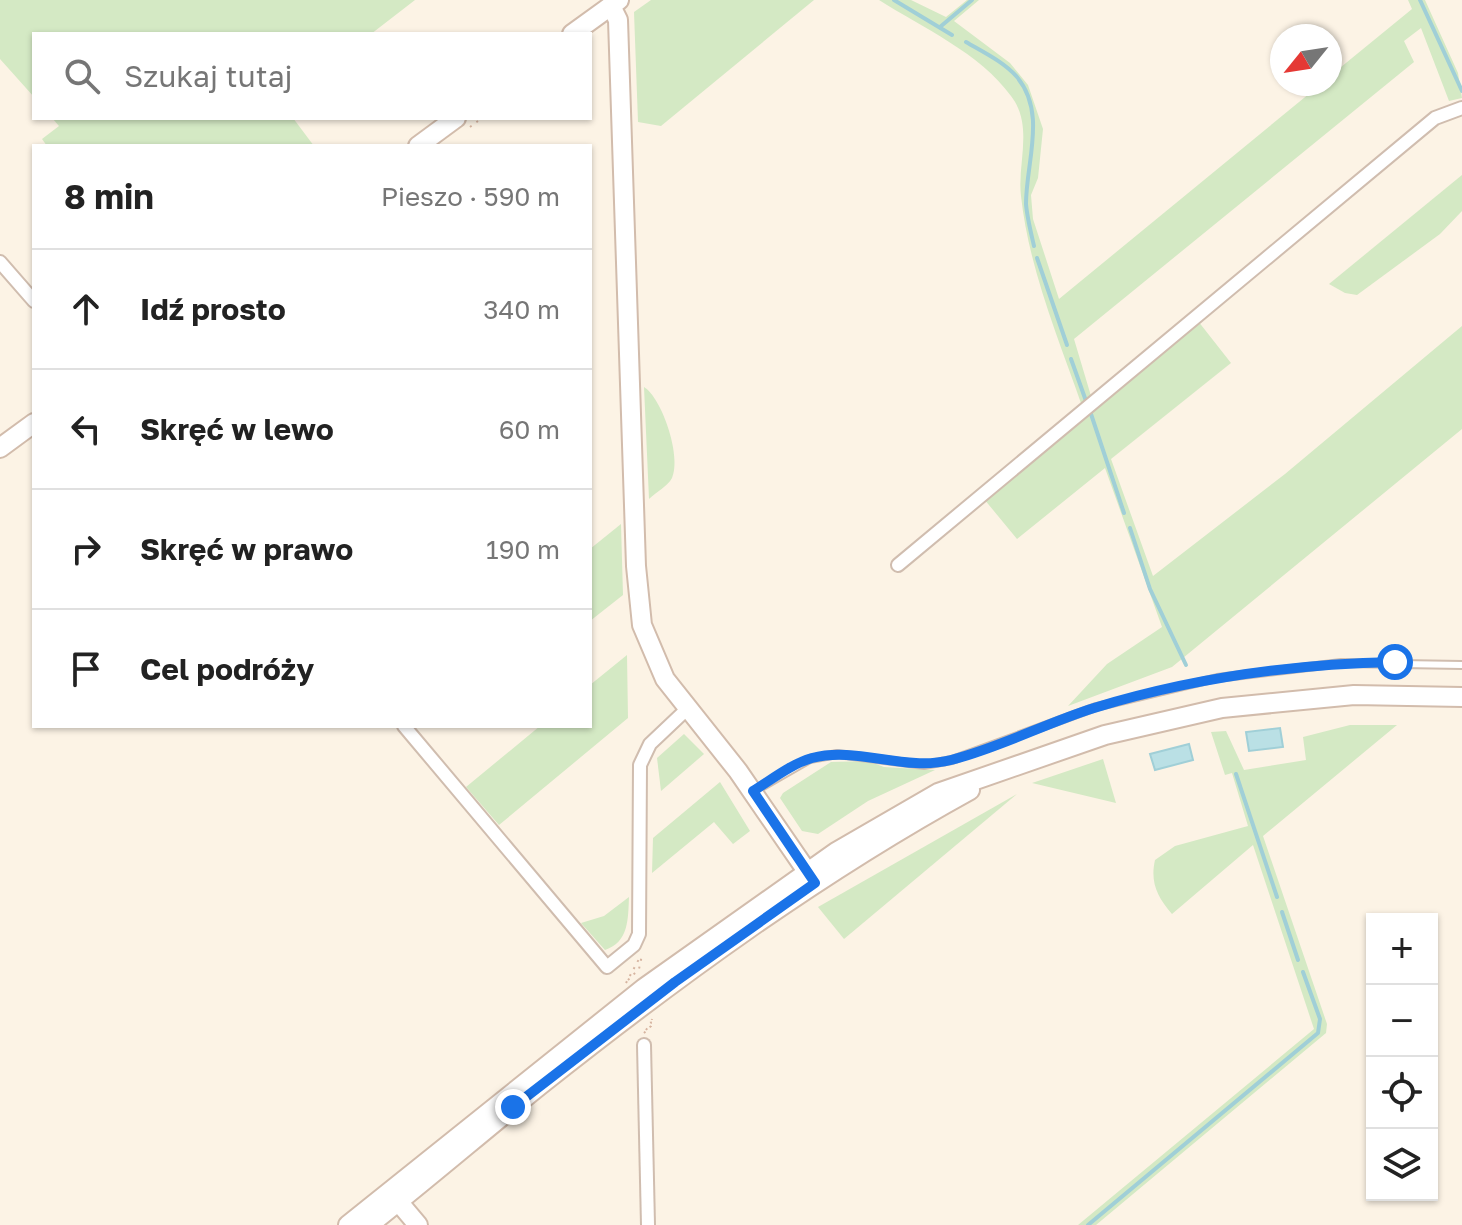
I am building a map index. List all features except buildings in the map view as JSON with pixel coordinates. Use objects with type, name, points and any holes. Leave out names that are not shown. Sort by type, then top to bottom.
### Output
[{"type":"main road","points":[[575,32],[615,3],[619,37],[638,603],[656,663],[687,709],[753,791],[811,877]]},
{"type":"main road","points":[[421,144],[453,120]]},
{"type":"main road","points":[[0,448],[32,424]]},
{"type":"main road","points":[[348,1225],[394,1196],[634,995],[911,806],[965,781],[1125,729],[1222,708],[1343,695],[1462,697]]},
{"type":"main road","points":[[369,1225],[394,1196]]},
{"type":"main road","points":[[394,1196],[418,1225]]},
{"type":"street","points":[[898,565],[1435,118],[1462,108]]},
{"type":"street","points":[[0,262],[32,299]]},
{"type":"street","points":[[406,728],[607,967],[636,941],[641,915],[640,765],[650,744],[687,709]]},
{"type":"street","points":[[644,1048],[648,1225]]},
{"type":"lane","points":[[753,791],[810,759],[837,754],[924,765],[952,760],[1096,707],[1217,678],[1341,663],[1462,665]]},
{"type":"path","points":[[629,986],[628,981],[639,969],[643,951],[636,941]]},
{"type":"path","points":[[644,1048],[639,1037],[651,1023],[646,1010]]},
{"type":"green space","points":[[0,0],[415,0],[374,32],[32,32],[32,95],[0,59]]},
{"type":"green space","points":[[651,0],[814,0],[661,126],[638,122],[634,12]]},
{"type":"green space","points":[[879,0],[911,0],[946,17],[967,0],[979,0],[954,21],[1010,63],[1028,85],[1043,129],[1038,178],[1031,195],[1033,219],[1059,299],[1306,96],[1342,96],[1342,66],[1412,9],[1408,0],[1425,0],[1458,73],[1462,98],[1449,101],[1421,28],[1404,41],[1414,62],[1074,339],[1091,396],[1082,406],[1046,302],[1025,223],[1020,183],[1023,132],[1018,108],[1011,96],[983,67],[932,31]]},
{"type":"green space","points":[[54,120],[294,120],[312,144],[46,144],[42,139],[59,126]]},
{"type":"green space","points":[[1462,175],[1462,211],[1440,234],[1357,295],[1345,293],[1329,284]]},
{"type":"green space","points":[[1198,321],[1231,363],[1111,459],[1153,576],[1285,474],[1462,326],[1462,429],[1172,667],[1068,706],[1107,664],[1162,627],[1105,468],[1017,539],[984,499]]},
{"type":"green space","points":[[644,387],[651,393],[663,415],[674,456],[672,478],[649,499]]},
{"type":"green space","points":[[621,524],[623,595],[592,619],[592,547]]},
{"type":"green space","points":[[627,655],[628,718],[499,825],[466,787],[538,728],[592,728],[592,683]]},
{"type":"green space","points":[[1350,725],[1397,725],[1263,836],[1327,1024],[1326,1033],[1096,1225],[1078,1225],[1314,1029],[1253,845],[1172,914],[1156,889],[1153,875],[1155,860],[1175,846],[1248,826],[1232,773],[1225,775],[1211,732],[1226,731],[1244,770],[1306,760],[1303,737]]},
{"type":"green space","points":[[684,734],[704,754],[661,791],[657,758]]},
{"type":"green space","points":[[1103,759],[1116,803],[1032,783],[1041,780]]},
{"type":"green space","points":[[868,761],[884,767],[935,770],[868,801],[818,834],[802,831],[780,798],[783,793],[831,762]]},
{"type":"green space","points":[[720,782],[750,831],[733,844],[714,822],[652,873],[653,838]]},
{"type":"green space","points":[[1017,794],[844,939],[818,907]]},
{"type":"green space","points":[[629,897],[623,936],[605,950],[581,923],[604,916]]},
{"type":"water","points":[[1280,728],[1283,747],[1249,751],[1246,732]]},
{"type":"water","points":[[1189,744],[1193,760],[1155,770],[1150,754]]},
{"type":"waterway","points":[[894,0],[952,35]]},
{"type":"waterway","points":[[940,27],[972,0]]},
{"type":"waterway","points":[[1420,0],[1462,91]]},
{"type":"waterway","points":[[966,42],[1012,72],[1026,91],[1033,122],[1026,204],[1034,246]]},
{"type":"waterway","points":[[1037,258],[1067,345]]},
{"type":"waterway","points":[[1071,359],[1086,401]]},
{"type":"waterway","points":[[1091,414],[1124,513]]},
{"type":"waterway","points":[[1130,528],[1150,589],[1186,665]]},
{"type":"waterway","points":[[1236,774],[1277,897]]},
{"type":"waterway","points":[[1282,912],[1298,960]]},
{"type":"waterway","points":[[1088,1225],[1318,1033],[1320,1019],[1303,972]]},
{"type":"route","points":[[513,1107],[675,982],[815,883],[753,791],[794,766],[810,759],[837,754],[924,765],[952,760],[1096,707],[1217,678],[1341,663],[1395,662]]}]
